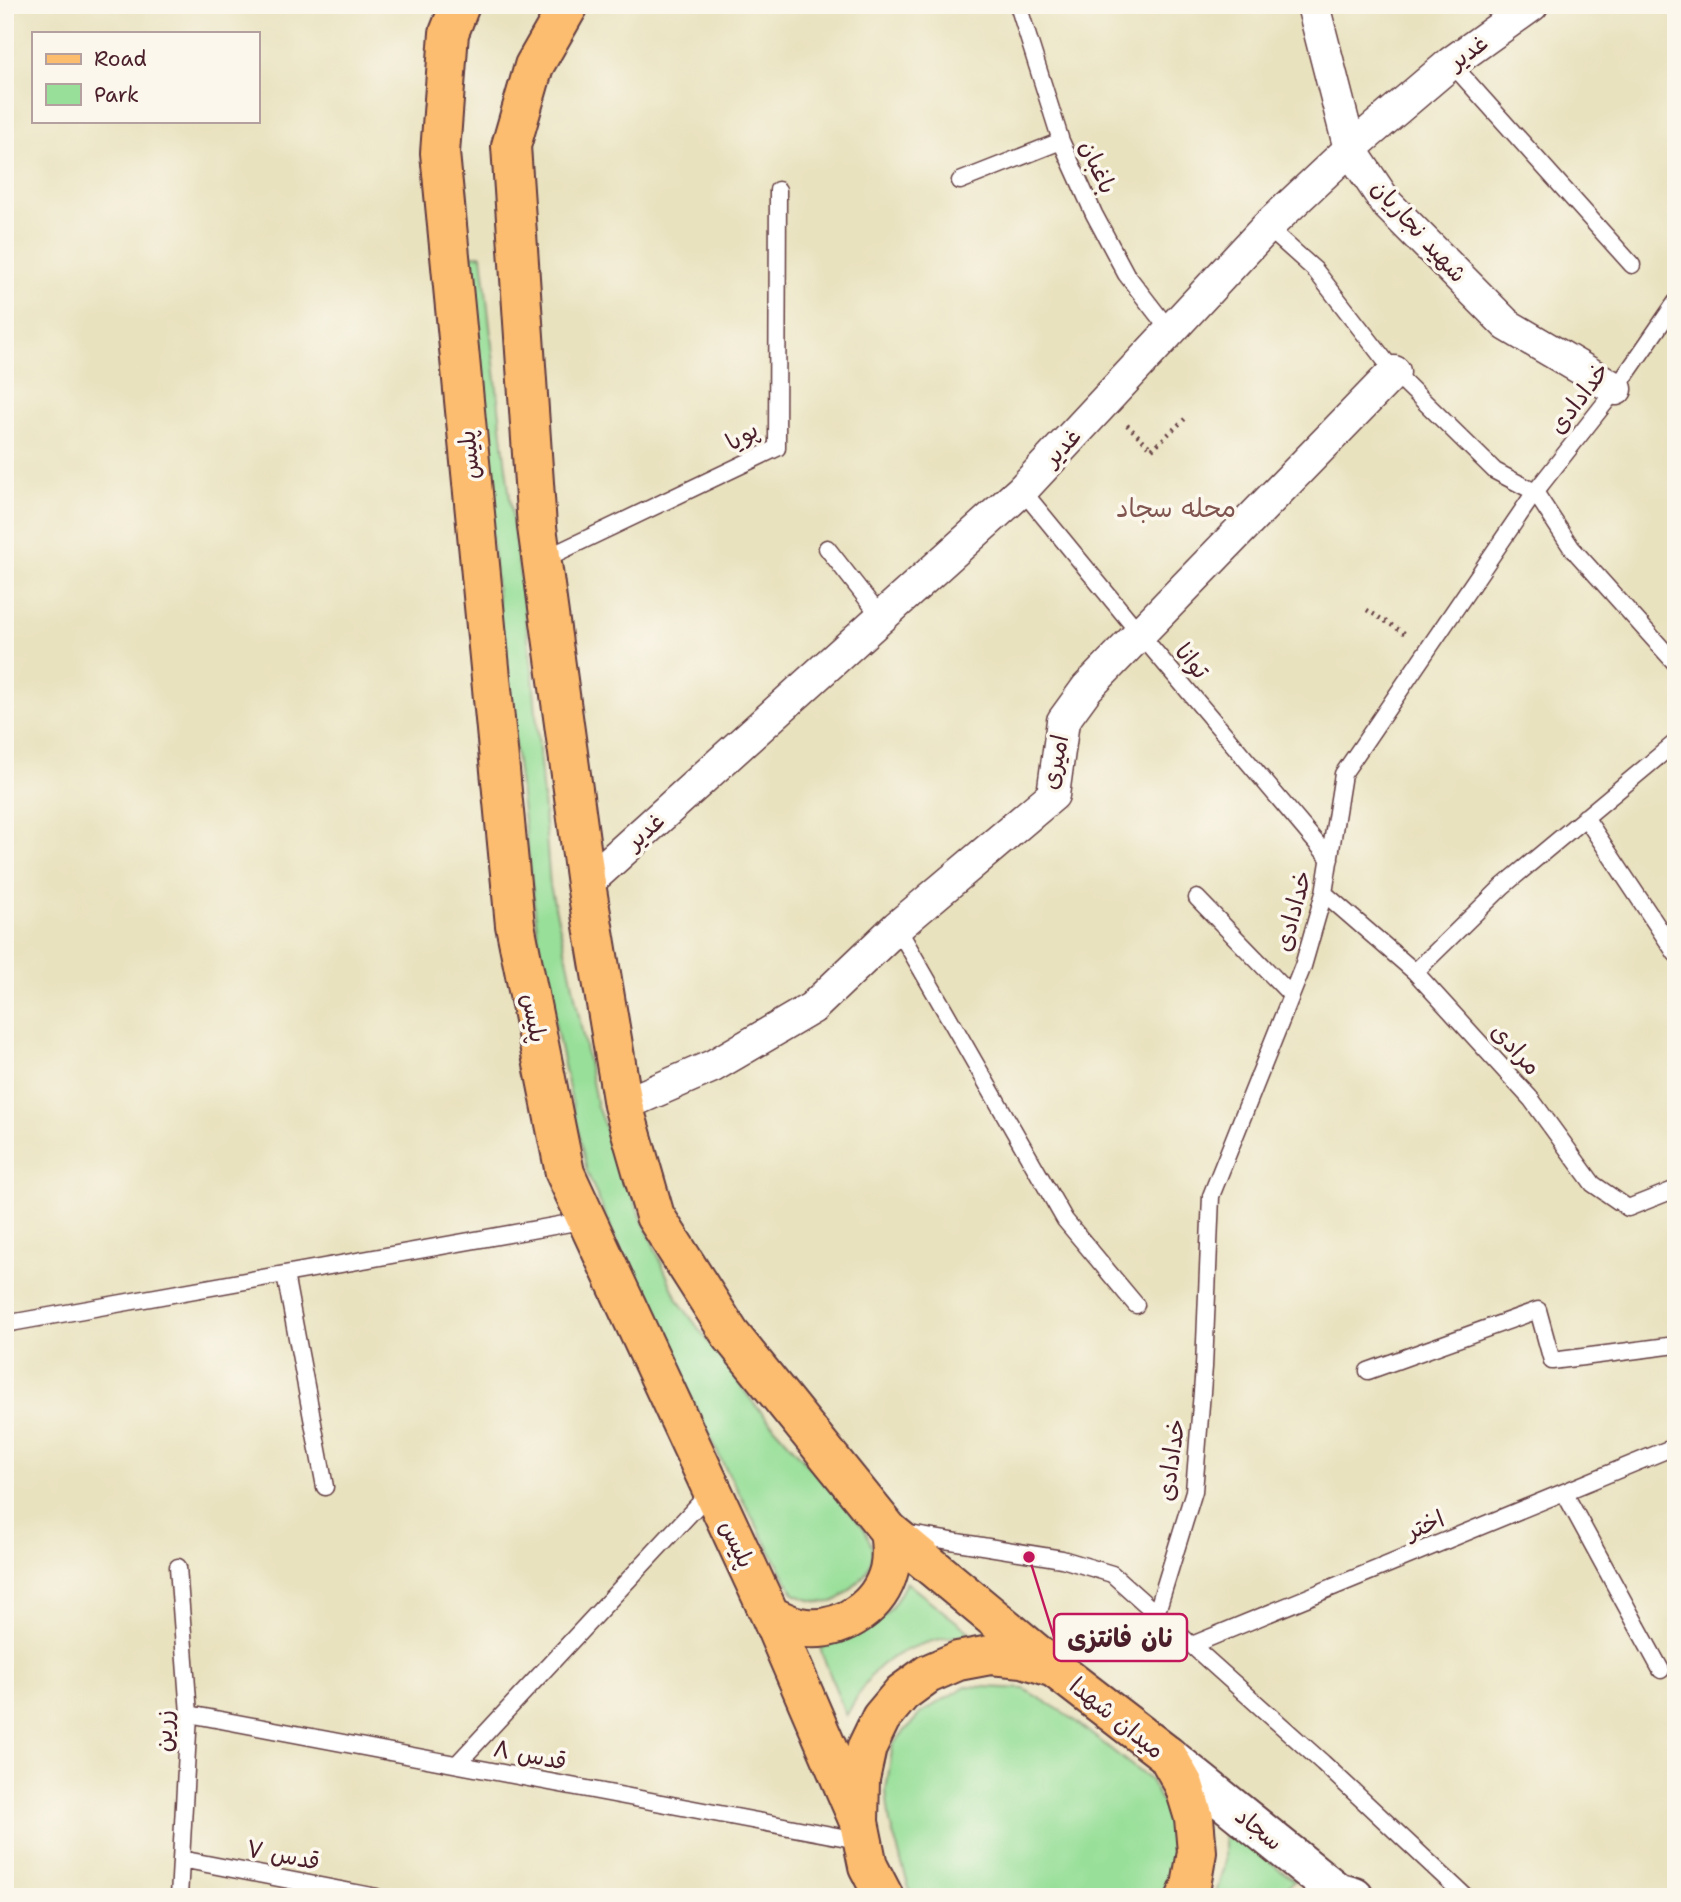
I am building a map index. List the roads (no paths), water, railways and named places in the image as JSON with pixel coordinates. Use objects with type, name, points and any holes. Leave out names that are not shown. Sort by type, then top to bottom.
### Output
[{"type":"main road","name":"پلیس","points":[[460,5],[449,33],[440,153],[515,925],[565,1172],[771,1615],[868,1864]]},
{"type":"main road","points":[[569,5],[534,66],[511,146],[536,513],[586,884],[623,1105],[655,1216],[730,1334],[889,1531],[1054,1668]]},
{"type":"main road","points":[[771,1615],[787,1624],[824,1628],[859,1614],[873,1602],[890,1569],[889,1531]]},
{"type":"main road","name":"میدان شهدا","points":[[868,1864],[860,1779],[867,1747],[881,1718],[902,1693],[928,1674],[958,1661],[990,1655],[1023,1658],[1054,1668],[1167,1755],[1184,1785],[1194,1818],[1197,1852],[1191,1886],[1186,1897]]},
{"type":"street","name":"شهید نجاریان","points":[[1313,5],[1350,149],[1387,204],[1507,325],[1616,389]]},
{"type":"street","name":"غدیر","points":[[586,884],[1022,491],[1267,227],[1350,149],[1451,63],[1532,5]]},
{"type":"street","name":"امیری","points":[[623,1105],[713,1066],[812,1009],[897,927],[1053,795],[1063,721],[1087,688],[1394,372]]},
{"type":"street","name":"سجاد","points":[[1167,1755],[1334,1895]]},
{"type":"lane","name":"باغبان","points":[[1018,5],[1061,141],[1094,214],[1126,274],[1170,331]]},
{"type":"lane","points":[[1451,63],[1632,265]]},
{"type":"lane","points":[[960,181],[1061,141]]},
{"type":"lane","name":"پویا","points":[[542,560],[777,448],[778,190]]},
{"type":"lane","points":[[1267,227],[1315,270],[1394,372],[1496,471],[1535,492],[1571,547],[1676,664]]},
{"type":"lane","name":"خدادادی","points":[[1156,1615],[1194,1491],[1204,1367],[1211,1196],[1303,966],[1324,893],[1343,774],[1535,492],[1616,389],[1676,302]]},
{"type":"lane","name":"توانا","points":[[1022,491],[1330,859]]},
{"type":"lane","points":[[827,548],[881,617]]},
{"type":"lane","points":[[1415,972],[1503,886],[1676,742]]},
{"type":"lane","points":[[1585,817],[1676,954]]},
{"type":"lane","name":"مرادی","points":[[1324,893],[1415,972],[1531,1099],[1594,1184],[1628,1208],[1676,1189]]},
{"type":"lane","points":[[1197,898],[1291,995]]},
{"type":"lane","points":[[897,927],[1065,1220],[1136,1306]]},
{"type":"lane","points":[[5,1324],[587,1220]]},
{"type":"lane","points":[[285,1274],[325,1487]]},
{"type":"lane","points":[[1368,1371],[1538,1310],[1552,1361],[1676,1345]]},
{"type":"lane","name":"اختر","points":[[1192,1645],[1676,1446]]},
{"type":"lane","points":[[457,1764],[712,1490]]},
{"type":"lane","points":[[1564,1492],[1661,1670]]},
{"type":"lane","points":[[889,1531],[1062,1559],[1111,1574],[1466,1897]]},
{"type":"lane","name":"زرین","points":[[178,1567],[188,1714],[179,1897]]},
{"type":"lane","name":"قدس ۸","points":[[188,1714],[457,1764],[868,1864]]},
{"type":"lane","name":"قدس ۷","points":[[181,1859],[377,1897]]},
{"type":"place","name":"نان فانتزی","points":[[1029,1557]]},
{"type":"district","name":"محله سجاد","points":[[1176,507]]}]
